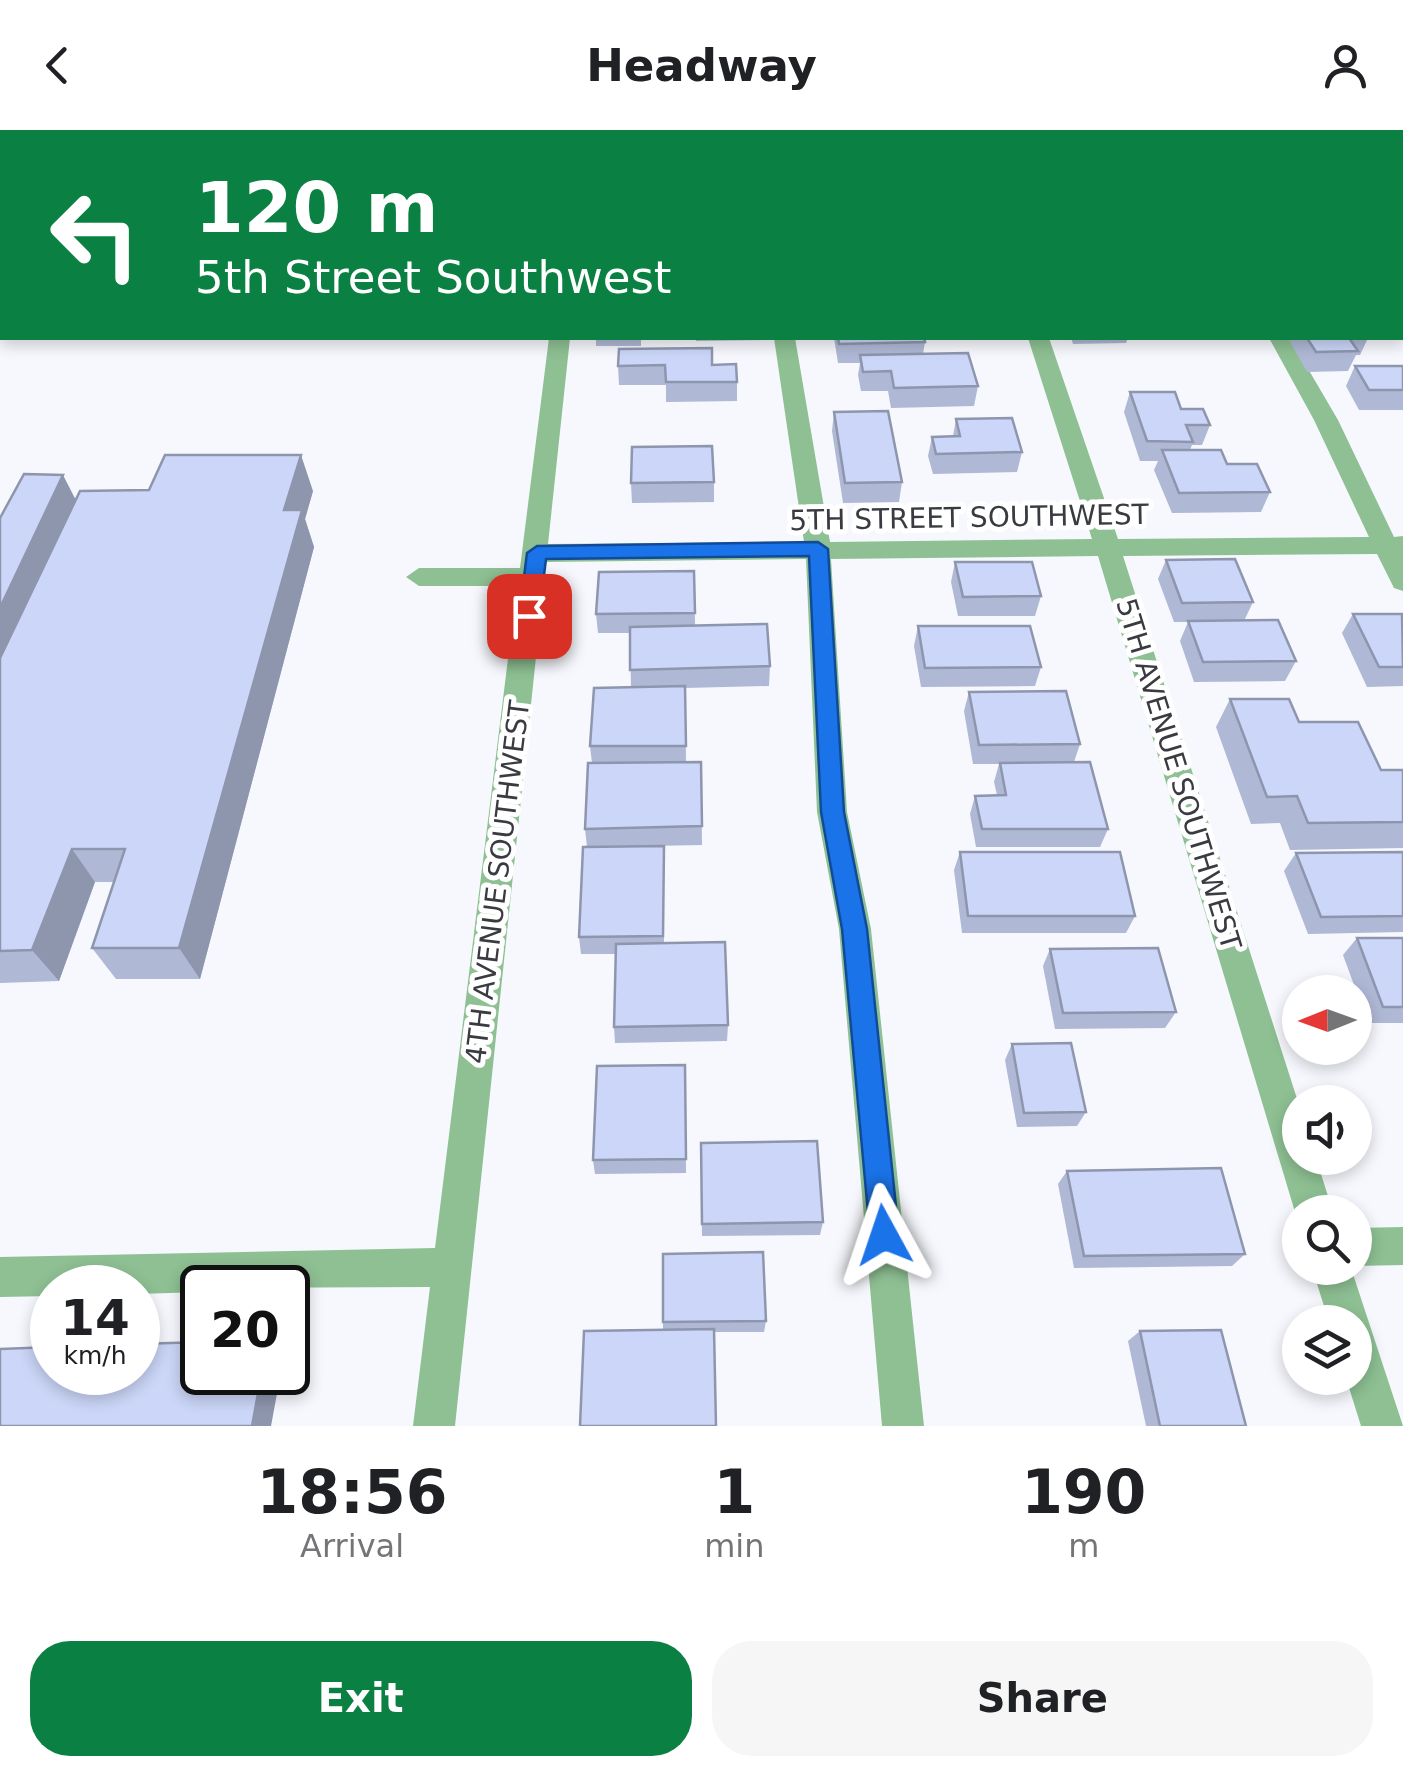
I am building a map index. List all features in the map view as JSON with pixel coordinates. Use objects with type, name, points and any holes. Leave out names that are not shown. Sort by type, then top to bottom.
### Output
[{"type":"street","name":"4TH AVENUE SOUTHWEST","points":[[434,1426],[558,340]]},
{"type":"street","points":[[784,340],[818,549],[832,812],[855,929],[903,1426]]},
{"type":"street","name":"5TH AVENUE SOUTHWEST","points":[[1039,340],[1108,545],[1309,1195]]},
{"type":"street","points":[[1281,340],[1393,544],[1403,582]]},
{"type":"street","name":"5TH STREET SOUTHWEST","points":[[418,576],[535,565],[818,549],[1393,544]]},
{"type":"street","points":[[1372,1247],[1403,1246]]},
{"type":"street","points":[[0,1277],[451,1267]]},
{"type":"street","points":[[1372,1395],[1382,1426]]},
{"type":"building","points":[[838,340],[925,342],[839,344]]},
{"type":"building","points":[[1308,340],[1350,340],[1358,351],[1316,352]]},
{"type":"building","points":[[712,348],[712,365],[736,364],[737,382],[666,382],[665,365],[618,366],[619,349]]},
{"type":"building","points":[[968,353],[978,386],[894,388],[891,371],[863,372],[860,355]]},
{"type":"building","points":[[1355,366],[1403,366],[1403,390],[1369,390]]},
{"type":"building","points":[[1130,392],[1175,392],[1181,409],[1203,409],[1210,425],[1186,425],[1193,442],[1147,441]]},
{"type":"building","points":[[888,411],[902,482],[845,483],[834,412]]},
{"type":"building","points":[[1012,418],[1022,452],[936,454],[932,437],[960,436],[956,419]]},
{"type":"building","points":[[712,446],[714,482],[631,483],[632,447]]},
{"type":"building","points":[[1162,450],[1221,450],[1227,464],[1257,464],[1270,492],[1179,493]]},
{"type":"building","points":[[165,455],[301,455],[284,510],[302,510],[179,948],[92,948],[125,849],[72,849],[32,950],[0,951],[0,658],[80,491],[149,490]]},
{"type":"building","points":[[24,474],[63,475],[0,608],[0,518]]},
{"type":"building","points":[[1235,559],[1253,602],[1182,603],[1166,560]]},
{"type":"building","points":[[955,562],[1032,562],[1041,596],[963,597]]},
{"type":"building","points":[[694,571],[695,613],[596,614],[599,572]]},
{"type":"building","points":[[1353,614],[1402,614],[1403,667],[1379,667]]},
{"type":"building","points":[[1278,620],[1296,661],[1203,662],[1188,621]]},
{"type":"building","points":[[767,624],[770,666],[630,670],[630,627]]},
{"type":"building","points":[[918,626],[1030,626],[1041,667],[925,668]]},
{"type":"building","points":[[685,686],[686,746],[590,746],[594,688]]},
{"type":"building","points":[[1066,691],[1080,744],[979,745],[969,692]]},
{"type":"building","points":[[1230,699],[1289,699],[1299,722],[1358,722],[1381,770],[1403,770],[1403,822],[1308,823],[1297,796],[1267,797]]},
{"type":"building","points":[[701,762],[702,826],[585,829],[588,763]]},
{"type":"building","points":[[1090,762],[1108,829],[982,829],[975,796],[1006,795],[1000,763]]},
{"type":"building","points":[[664,846],[663,936],[579,937],[583,847]]},
{"type":"building","points":[[960,852],[1120,852],[1135,916],[968,916]]},
{"type":"building","points":[[1403,852],[1403,916],[1321,917],[1296,853]]},
{"type":"building","points":[[1357,938],[1403,938],[1403,1007],[1383,1007]]},
{"type":"building","points":[[725,942],[728,1025],[614,1027],[616,944]]},
{"type":"building","points":[[1158,948],[1176,1012],[1063,1013],[1050,949]]},
{"type":"building","points":[[1071,1043],[1086,1112],[1024,1113],[1012,1044]]},
{"type":"building","points":[[685,1065],[686,1159],[593,1160],[597,1066]]},
{"type":"building","points":[[817,1141],[823,1222],[702,1224],[701,1143]]},
{"type":"building","points":[[1221,1168],[1245,1254],[1084,1256],[1067,1171]]},
{"type":"building","points":[[763,1252],[766,1321],[663,1322],[663,1254]]},
{"type":"building","points":[[714,1329],[716,1426],[580,1426],[584,1331]]},
{"type":"building","points":[[1221,1330],[1246,1426],[1160,1426],[1140,1331]]},
{"type":"building","points":[[160,1343],[180,1343],[180,1395],[258,1395],[252,1426],[0,1426],[0,1349],[30,1348],[30,1395],[160,1395]]},
{"type":"route","points":[[529,616],[537,553],[818,549],[832,812],[855,929],[884,1235]]}]
